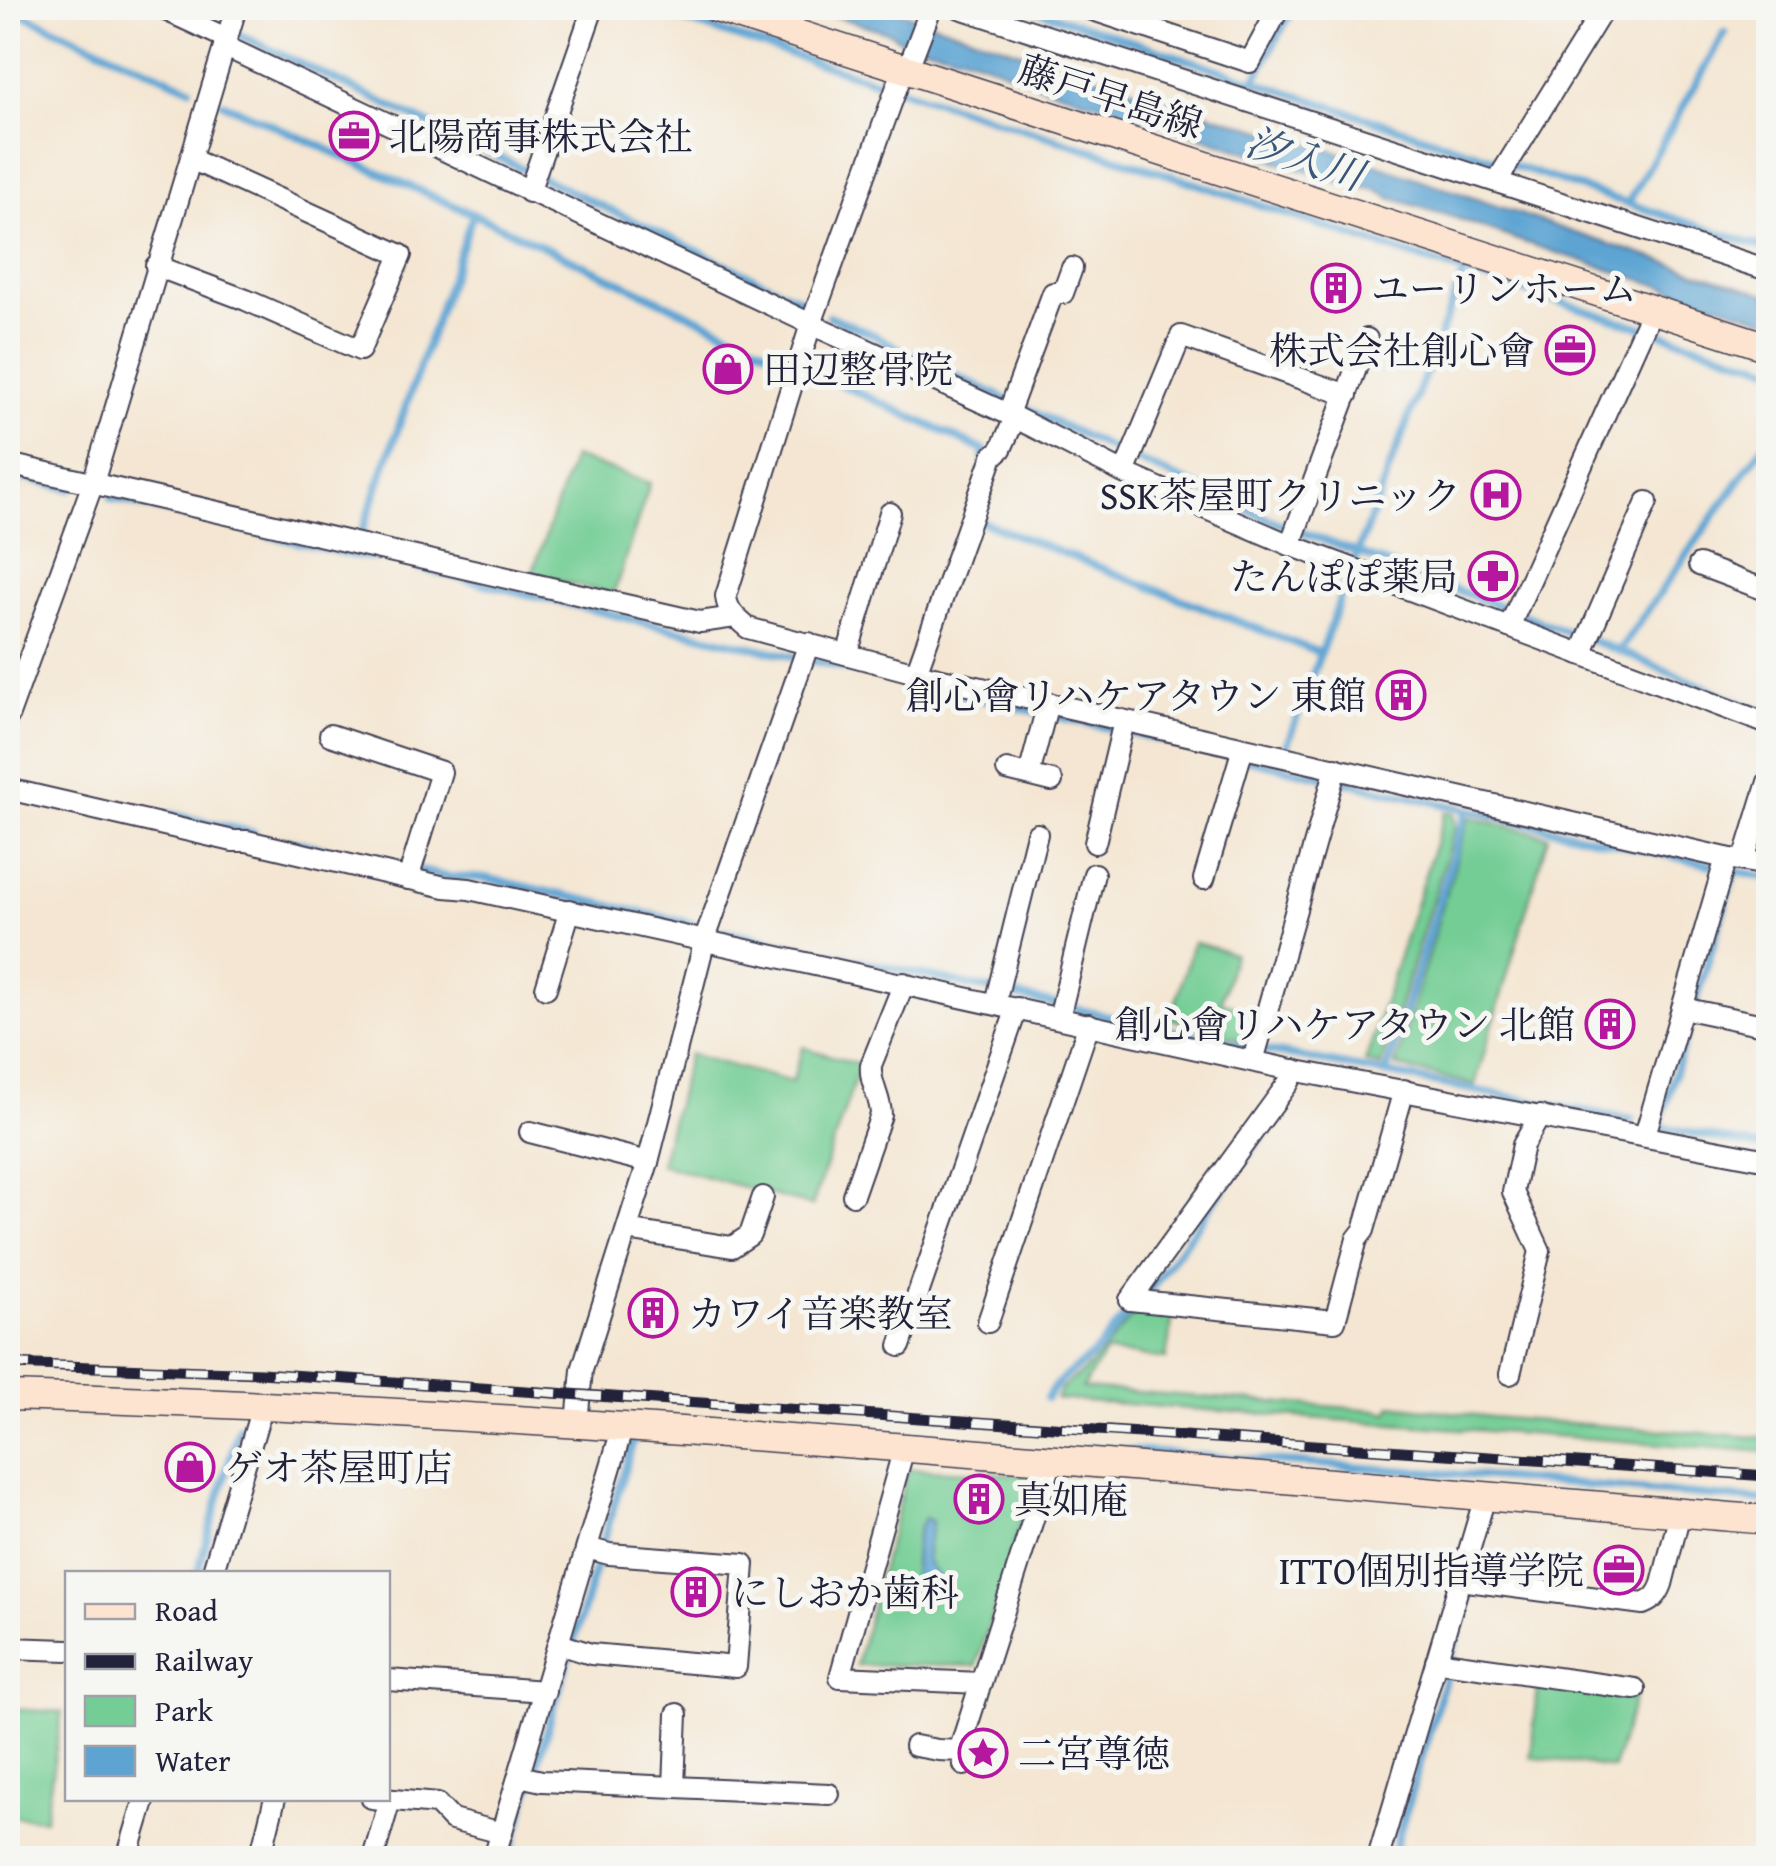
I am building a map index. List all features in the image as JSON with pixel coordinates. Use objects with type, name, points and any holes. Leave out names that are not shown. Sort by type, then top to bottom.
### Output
[{"type":"street","points":[[161,8],[225,42],[533,181],[811,324],[1295,534],[1352,569],[1585,644],[1768,724]]},
{"type":"street","points":[[8,717],[93,483],[236,8]]},
{"type":"street","points":[[533,181],[592,8]]},
{"type":"street","name":"藤戸早島線","points":[[716,8],[902,76],[1647,321],[1768,347]]},
{"type":"street","points":[[931,8],[811,324],[726,596],[735,617],[748,628],[806,653],[846,654],[1046,711],[1768,866]]},
{"type":"street","points":[[960,8],[1504,169],[1768,270]]},
{"type":"street","points":[[1087,8],[1250,62],[1279,8]]},
{"type":"street","points":[[1504,169],[1604,8]]},
{"type":"street","points":[[156,266],[360,350],[401,255],[191,159]]},
{"type":"street","points":[[916,673],[993,456],[1001,448],[1053,294],[1063,293],[1072,268]]},
{"type":"street","points":[[1513,618],[1647,321]]},
{"type":"street","points":[[1128,463],[1181,336],[1346,395]]},
{"type":"street","points":[[1295,534],[1367,339]]},
{"type":"street","points":[[8,464],[700,622],[735,617]]},
{"type":"street","points":[[1585,644],[1647,502]]},
{"type":"street","points":[[846,654],[890,514]]},
{"type":"street","points":[[1699,565],[1768,591]]},
{"type":"street","points":[[576,1422],[582,1370],[648,1162],[706,939],[806,653]]},
{"type":"street","points":[[1029,775],[1046,711]]},
{"type":"street","points":[[1095,843],[1123,728]]},
{"type":"street","points":[[330,736],[441,772],[411,871]]},
{"type":"street","points":[[1204,879],[1241,755]]},
{"type":"street","points":[[1007,770],[1052,781]]},
{"type":"street","points":[[1255,1053],[1334,775]]},
{"type":"street","points":[[1645,1135],[1690,1010],[1735,859],[1768,782]]},
{"type":"street","points":[[8,789],[233,841],[411,871],[904,984],[997,995],[1017,1008],[1061,1008],[1088,1024],[1255,1053],[1298,1071],[1768,1160]]},
{"type":"street","points":[[997,995],[1037,834]]},
{"type":"street","points":[[1061,1008],[1094,874]]},
{"type":"street","points":[[546,988],[570,910]]},
{"type":"street","points":[[853,1195],[880,1115],[871,1065],[904,984]]},
{"type":"street","points":[[900,1346],[1017,1008]]},
{"type":"street","points":[[1690,1010],[1768,1026]]},
{"type":"street","points":[[988,1322],[1088,1024]]},
{"type":"street","points":[[1298,1071],[1130,1300],[1335,1321],[1404,1090]]},
{"type":"street","points":[[1510,1374],[1540,1251],[1513,1192],[1524,1145],[1540,1116]]},
{"type":"street","points":[[530,1132],[648,1162]]},
{"type":"street","points":[[627,1230],[732,1246],[750,1235],[763,1197]]},
{"type":"street","points":[[8,1396],[263,1404],[576,1422],[1768,1520]]},
{"type":"street","points":[[213,1571],[263,1404]]},
{"type":"street","points":[[494,1858],[502,1832],[529,1778],[545,1691],[568,1646],[597,1551],[623,1426]]},
{"type":"street","points":[[904,1448],[840,1677],[981,1684]]},
{"type":"street","points":[[915,1746],[963,1758],[962,1742],[1052,1460]]},
{"type":"street","points":[[1378,1858],[1470,1581],[1485,1496]]},
{"type":"street","points":[[1470,1581],[1643,1604],[1658,1594],[1680,1512]]},
{"type":"street","points":[[568,1646],[591,1654],[736,1666],[744,1564],[597,1551]]},
{"type":"street","points":[[8,1648],[65,1650]]},
{"type":"street","points":[[1446,1662],[1635,1690]]},
{"type":"street","points":[[390,1680],[545,1691]]},
{"type":"street","points":[[674,1786],[677,1714]]},
{"type":"street","points":[[529,1778],[829,1794]]},
{"type":"street","points":[[390,1800],[437,1804],[452,1820],[502,1832]]},
{"type":"street","points":[[127,1858],[144,1801]]},
{"type":"street","points":[[260,1858],[274,1801]]},
{"type":"street","points":[[373,1858],[381,1801]]},
{"type":"green space","points":[[573,457],[650,483],[611,594],[532,574]]},
{"type":"green space","points":[[1445,812],[1454,814],[1456,826],[1381,1066],[1365,1062]]},
{"type":"green space","points":[[1469,817],[1548,836],[1475,1085],[1395,1066]]},
{"type":"green space","points":[[1193,942],[1234,954],[1221,1002],[1257,1013],[1248,1042],[1171,1019]]},
{"type":"green space","points":[[803,1047],[860,1065],[812,1206],[660,1164],[689,1054],[792,1082]]},
{"type":"green space","points":[[1138,1312],[1173,1316],[1166,1359],[1106,1352],[1082,1388],[1388,1413],[1392,1405],[1492,1417],[1768,1438],[1768,1452],[1056,1399],[1064,1386],[1091,1364]]},
{"type":"green space","points":[[908,1469],[1036,1475],[976,1666],[856,1665]]},
{"type":"green space","points":[[1537,1686],[1635,1697],[1613,1768],[1531,1757]]},
{"type":"green space","points":[[8,1709],[62,1712],[45,1819],[8,1816]]},
{"type":"water","name":"汐入川","points":[[808,8],[888,8],[1196,110],[1357,158],[1768,295],[1768,320],[1375,190],[1357,188],[1045,87],[983,62],[900,40],[890,33]]},
{"type":"water","points":[[925,1518],[932,1521],[927,1559],[945,1584],[932,1594],[920,1593],[913,1581],[916,1540]]},
{"type":"waterway","points":[[8,8],[190,88]]},
{"type":"waterway","points":[[645,8],[1768,367]]},
{"type":"waterway","points":[[1030,8],[1768,249]]},
{"type":"waterway","points":[[1255,80],[1293,8]]},
{"type":"waterway","points":[[1628,203],[1725,33]]},
{"type":"waterway","points":[[240,35],[803,301]]},
{"type":"waterway","points":[[223,103],[985,451],[983,457]]},
{"type":"waterway","points":[[362,532],[473,214]]},
{"type":"waterway","points":[[1285,750],[1464,272]]},
{"type":"waterway","points":[[829,316],[1278,523],[1619,651],[1768,714]]},
{"type":"waterway","points":[[1619,651],[1768,439]]},
{"type":"waterway","points":[[8,474],[71,489]]},
{"type":"waterway","points":[[8,509],[20,477]]},
{"type":"waterway","points":[[111,498],[376,558]]},
{"type":"waterway","points":[[975,519],[1320,653]]},
{"type":"waterway","points":[[419,568],[1711,865]]},
{"type":"waterway","points":[[1762,779],[1768,760]]},
{"type":"waterway","points":[[1386,1072],[1467,810]]},
{"type":"waterway","points":[[170,814],[254,833]]},
{"type":"waterway","points":[[287,840],[447,877],[486,878],[693,924]]},
{"type":"waterway","points":[[1736,868],[1659,1126],[1768,1149]]},
{"type":"waterway","points":[[1734,870],[1768,878]]},
{"type":"waterway","points":[[725,931],[1247,1047],[1632,1120]]},
{"type":"waterway","points":[[1151,1289],[1288,1100]]},
{"type":"waterway","points":[[1047,1398],[1131,1311]]},
{"type":"waterway","points":[[198,1571],[239,1427]]},
{"type":"waterway","points":[[509,1858],[635,1435]]},
{"type":"waterway","points":[[1089,1448],[1768,1501]]},
{"type":"waterway","points":[[1392,1858],[1477,1570]]},
{"type":"waterway","points":[[116,1858],[131,1801]]},
{"type":"railway","points":[[8,1364],[261,1373],[1768,1476]]},
{"type":"place","name":"北陽商事株式会社","points":[[354,136]]},
{"type":"place","name":"ユーリンホーム","points":[[1336,288]]},
{"type":"place","name":"株式会社創心會","points":[[1570,350]]},
{"type":"place","name":"田辺整骨院","points":[[728,369]]},
{"type":"place","name":"SSK茶屋町クリニック","points":[[1496,495]]},
{"type":"place","name":"たんぽぽ薬局","points":[[1493,576]]},
{"type":"place","name":"創心會リハケアタウン 東館","points":[[1401,695]]},
{"type":"place","name":"創心會リハケアタウン 北館","points":[[1610,1024]]},
{"type":"place","name":"カワイ音楽教室","points":[[653,1313]]},
{"type":"place","name":"ゲオ茶屋町店","points":[[190,1467]]},
{"type":"place","name":"真如庵","points":[[979,1499]]},
{"type":"place","name":"ITTO個別指導学院","points":[[1619,1570]]},
{"type":"place","name":"にしおか歯科","points":[[696,1592]]},
{"type":"place","name":"二宮尊徳","points":[[983,1753]]}]
